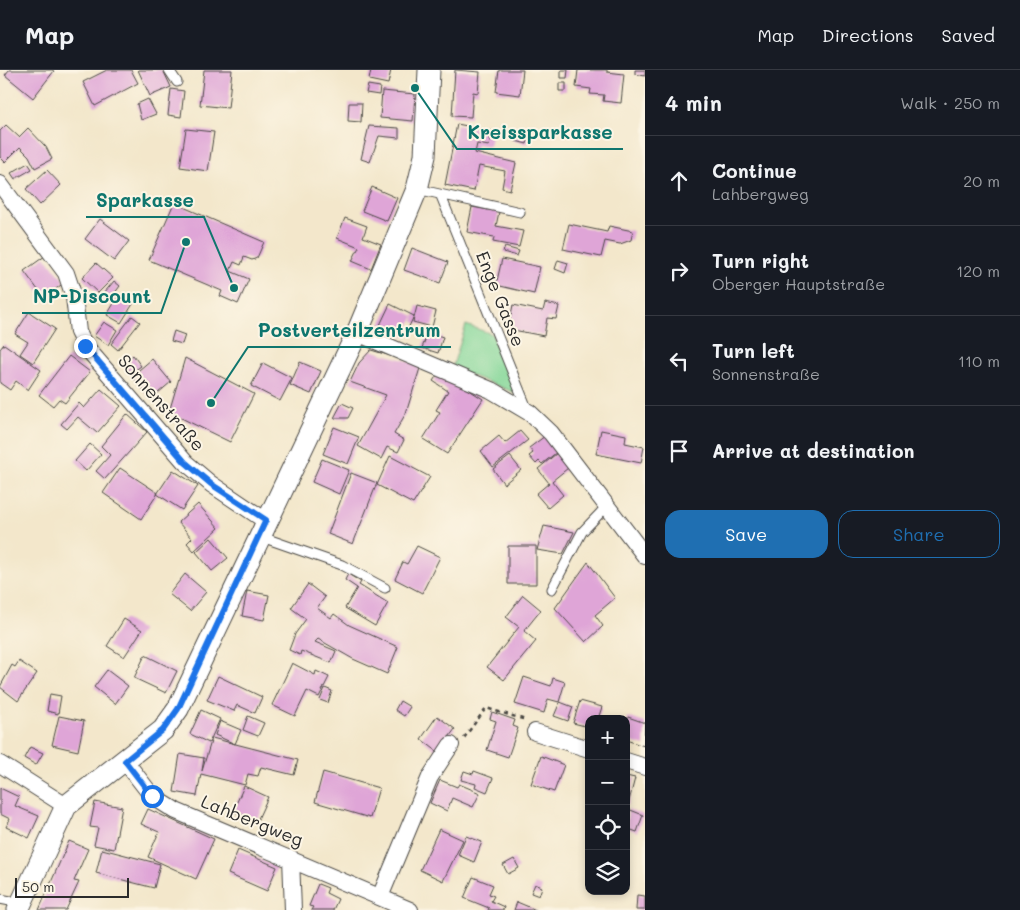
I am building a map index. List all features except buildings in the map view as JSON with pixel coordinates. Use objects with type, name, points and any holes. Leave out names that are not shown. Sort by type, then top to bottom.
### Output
[{"type":"street","points":[[20,907],[66,806],[163,730],[178,709],[262,528],[357,333],[417,189],[425,156],[428,70]]},
{"type":"street","name":"Sonnenstraße","points":[[0,184],[66,274],[74,297],[78,332],[85,346],[185,462],[262,528]]},
{"type":"street","points":[[357,333],[491,390],[530,413],[552,433],[645,556]]},
{"type":"street","points":[[536,732],[585,748]]},
{"type":"street","points":[[380,897],[430,776],[451,745]]},
{"type":"street","name":"Lahbergweg","points":[[125,761],[152,796],[176,812],[291,858],[410,910]]},
{"type":"street","points":[[630,762],[645,767]]},
{"type":"street","points":[[0,764],[66,806]]},
{"type":"street","points":[[291,858],[293,910]]},
{"type":"lane","points":[[169,70],[177,82]]},
{"type":"lane","points":[[417,189],[441,196],[520,212]]},
{"type":"lane","name":"Enge Gasse","points":[[441,196],[530,413]]},
{"type":"lane","points":[[552,589],[582,532],[608,506]]},
{"type":"lane","points":[[262,528],[342,565],[385,588]]},
{"type":"lane","points":[[0,899],[20,907]]},
{"type":"path","points":[[451,745],[463,740],[486,708],[530,721],[536,732]]},
{"type":"green space","points":[[466,325],[492,334],[516,393],[452,368]]},
{"type":"place","name":"Kreissparkasse","points":[[415,88]]},
{"type":"place","name":"NP-Discount","points":[[186,242]]},
{"type":"place","name":"Sparkasse","points":[[234,288]]},
{"type":"place","name":"Postverteilzentrum","points":[[211,403]]},
{"type":"route","points":[[85,346],[185,462],[211,484],[266,520],[178,709],[163,730],[125,761],[152,796]]}]
